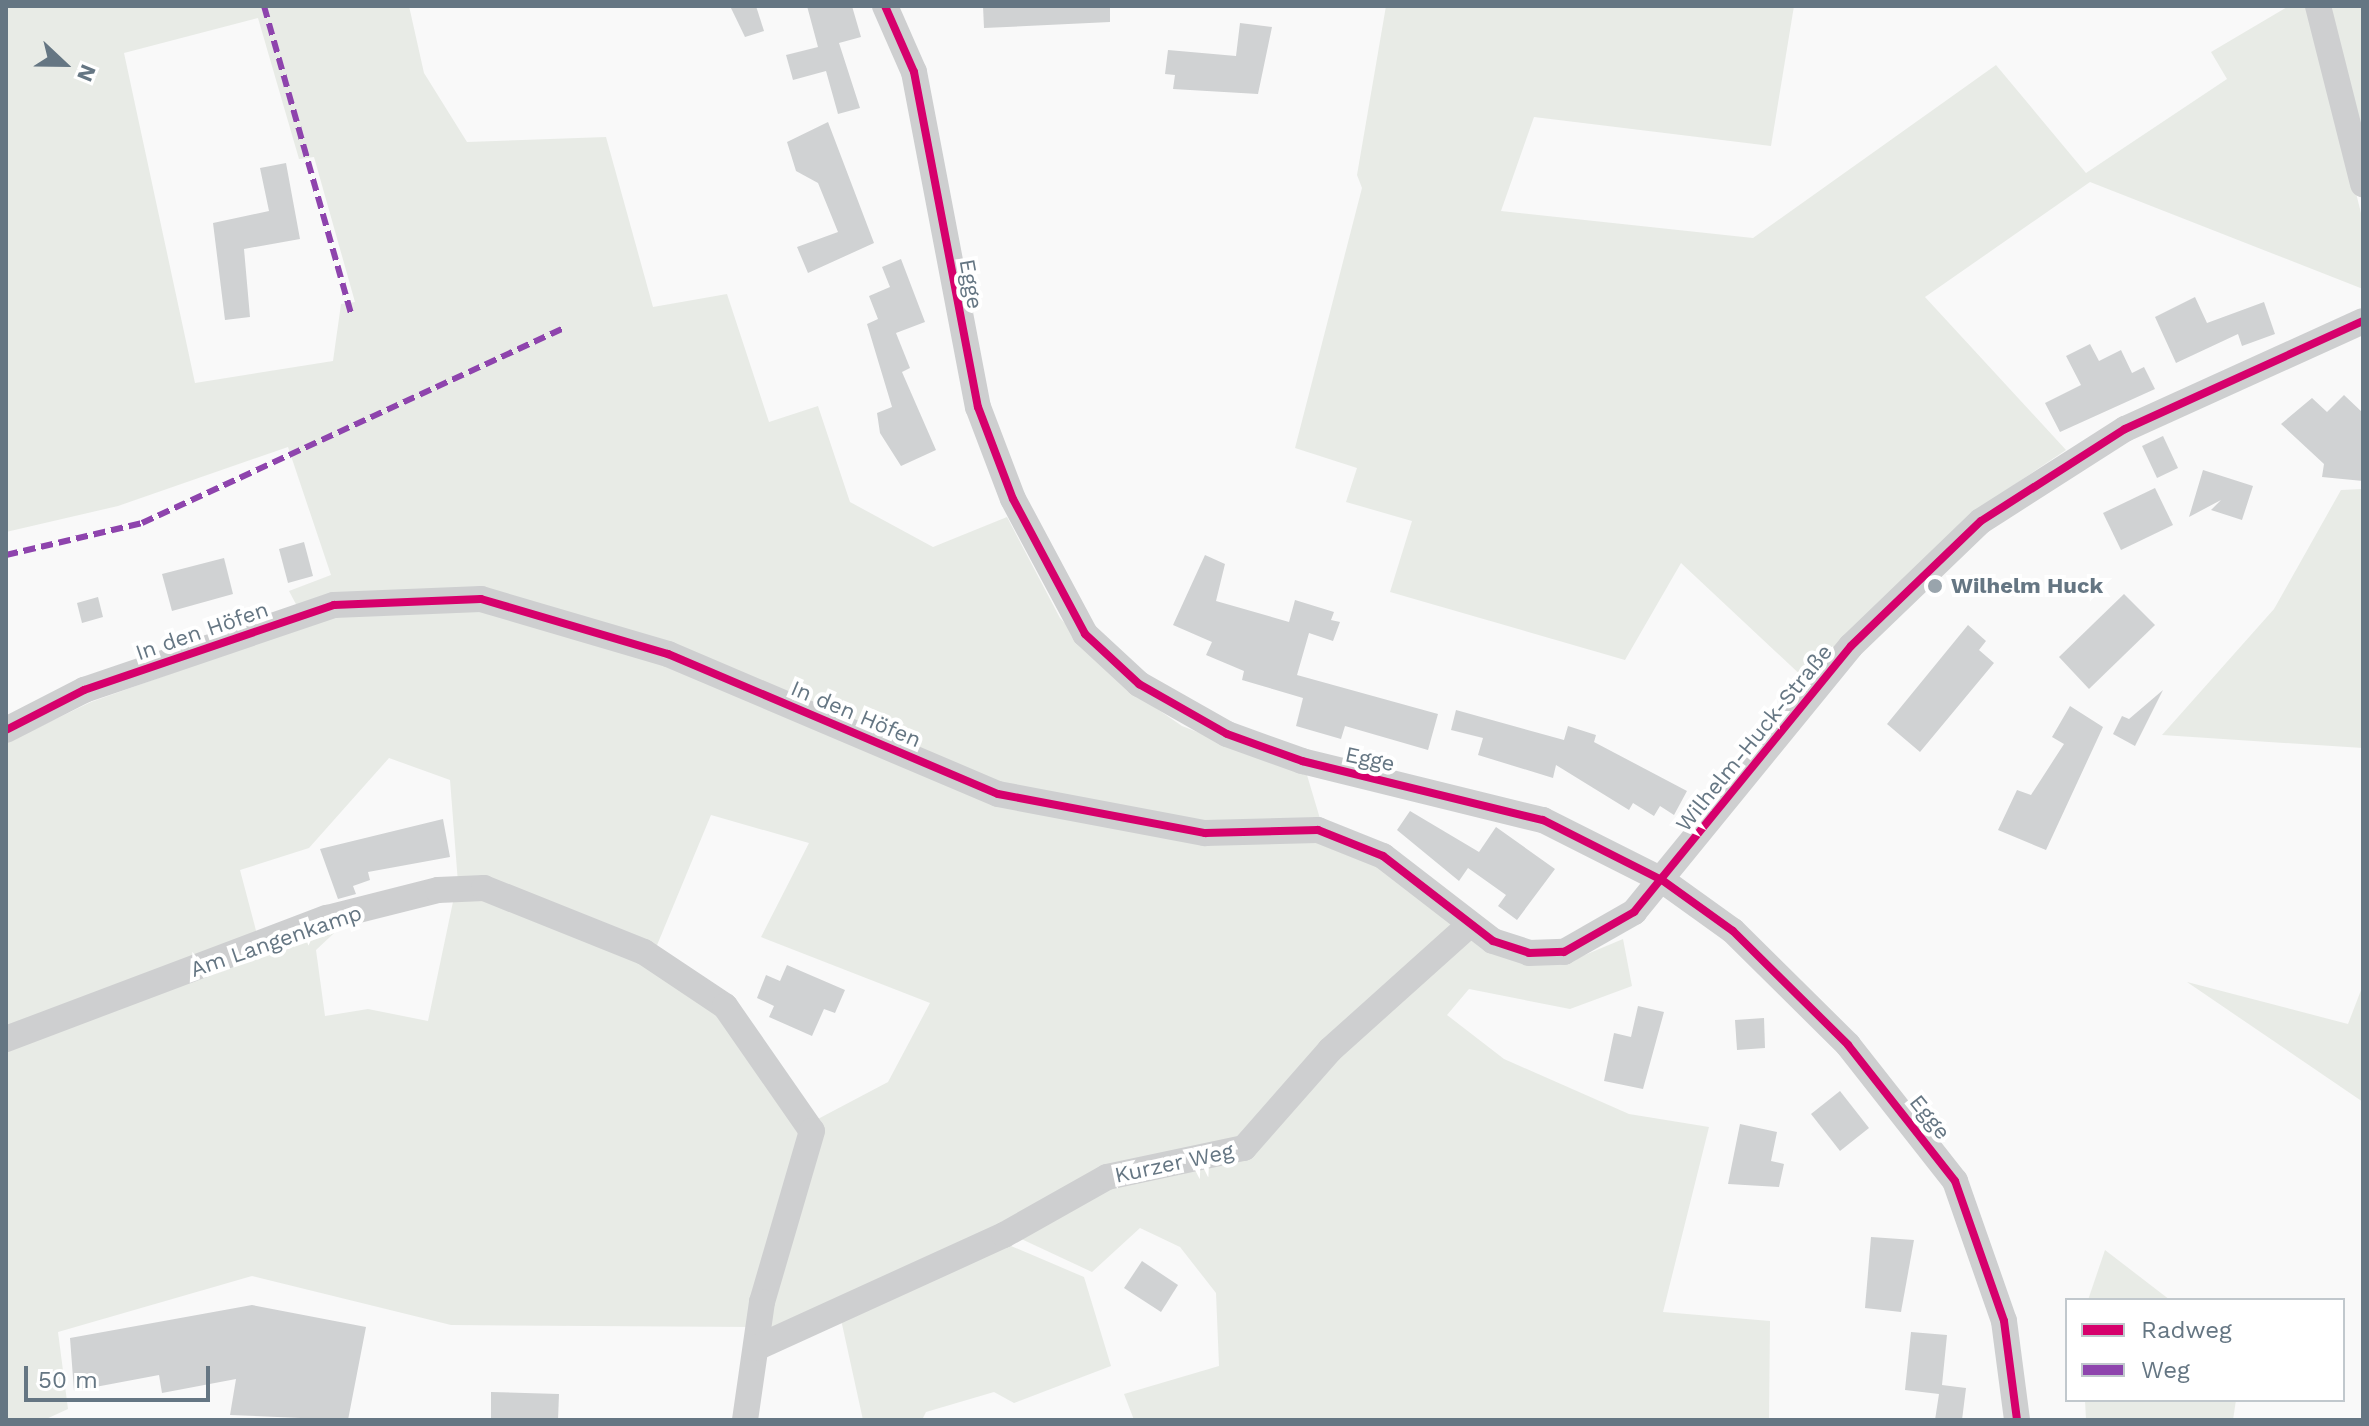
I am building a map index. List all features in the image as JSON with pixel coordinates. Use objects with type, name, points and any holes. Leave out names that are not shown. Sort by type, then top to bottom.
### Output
[{"type":"street","name":"Egge","points":[[885,6],[914,72],[978,407],[1013,499],[1085,634],[1139,684],[1227,734],[1302,761],[1535,817],[1662,880],[1733,931],[1792,987],[1947,1169],[1997,1294],[2017,1420]]},
{"type":"street","points":[[2318,6],[2363,184]]},
{"type":"street","name":"Wilhelm-Huck-Straße","points":[[1662,880],[1851,646],[1981,521],[2125,429],[2363,321]]},
{"type":"street","name":"In den Höfen","points":[[6,730],[84,690],[334,605],[481,599],[668,654],[998,794],[1205,833],[1318,830],[1383,856],[1468,926],[1529,953],[1564,952],[1603,936],[1662,880]]},
{"type":"street","name":"Am Langenkamp","points":[[6,1039],[327,918],[438,890],[484,888],[546,907],[644,952],[725,1006],[812,1131],[756,1348]]},
{"type":"street","name":"Kurzer Weg","points":[[756,1348],[1004,1235],[1107,1177],[1244,1148],[1330,1050],[1468,926]]},
{"type":"street","points":[[745,1420],[756,1348]]},
{"type":"shaded area","points":[[6,6],[409,6],[424,73],[467,142],[606,137],[653,307],[727,294],[769,422],[818,406],[850,502],[933,547],[1007,517],[1060,618],[1124,686],[1182,726],[1307,775],[1321,822],[1526,961],[1561,965],[1623,939],[1632,986],[1570,1009],[1469,989],[1447,1015],[1504,1059],[1629,1114],[1709,1127],[1663,1312],[1770,1321],[1769,1420],[1134,1420],[1124,1394],[1219,1366],[1216,1293],[1180,1247],[1140,1228],[1092,1272],[1015,1236],[1030,1210],[764,1334],[816,1120],[888,1082],[930,1003],[761,937],[809,843],[711,815],[655,950],[458,883],[450,780],[389,758],[309,848],[240,870],[263,957],[348,920],[316,950],[325,1016],[368,1009],[428,1021],[454,897],[484,894],[647,963],[721,1013],[802,1123],[753,1327],[451,1325],[252,1276],[58,1332],[68,1409],[44,1420],[6,1420],[6,743],[91,702],[307,625],[289,591],[331,575],[288,447],[118,506],[6,532]],"holes":[[[258,18],[299,159],[314,157],[355,302],[341,304],[333,361],[195,383],[124,53]]]},
{"type":"shaded area","points":[[1386,6],[1794,6],[1771,146],[1534,117],[1501,211],[1753,238],[1996,65],[2086,173],[2227,79],[2211,52],[2289,6],[2309,6],[2363,221],[2363,289],[2090,182],[1925,297],[2066,450],[1972,513],[1806,680],[1681,563],[1625,660],[1390,592],[1412,521],[1346,502],[1357,468],[1295,448],[1362,188],[1357,175]]},
{"type":"shaded area","points":[[2327,6],[2363,6],[2363,137]]},
{"type":"shaded area","points":[[2363,489],[2363,748],[2162,735],[2274,609],[2341,490]]},
{"type":"shaded area","points":[[2187,982],[2348,1024],[2363,985],[2363,1102]]},
{"type":"shaded area","points":[[1004,1243],[1084,1277],[1111,1366],[1014,1403],[994,1392],[926,1412],[922,1420],[863,1420],[840,1315]]},
{"type":"shaded area","points":[[2105,1250],[2167,1298],[2089,1298]]},
{"type":"shaded area","points":[[2085,1402],[2236,1402],[2233,1420],[2086,1420]]},
{"type":"building","points":[[730,6],[756,6],[764,31],[745,37]]},
{"type":"building","points":[[807,6],[852,6],[861,37],[839,43],[860,108],[838,114],[826,71],[793,80],[786,55],[818,47]]},
{"type":"building","points":[[983,6],[1110,6],[1110,22],[984,28]]},
{"type":"building","points":[[1240,23],[1272,27],[1258,94],[1173,89],[1175,75],[1165,74],[1168,50],[1236,56]]},
{"type":"building","points":[[828,122],[874,243],[808,273],[797,247],[838,232],[818,183],[796,171],[787,142]]},
{"type":"building","points":[[286,163],[300,239],[244,249],[250,317],[225,320],[213,223],[269,211],[260,168]]},
{"type":"building","points":[[901,259],[925,322],[896,333],[910,368],[902,372],[936,450],[901,466],[880,433],[877,413],[892,407],[867,324],[878,319],[869,296],[890,287],[882,267]]},
{"type":"building","points":[[2195,297],[2207,323],[2264,302],[2275,334],[2242,346],[2238,334],[2176,363],[2155,317]]},
{"type":"building","points":[[2090,344],[2099,361],[2121,350],[2132,373],[2144,367],[2155,389],[2060,432],[2045,403],[2081,385],[2066,356]]},
{"type":"building","points":[[2344,395],[2363,413],[2363,481],[2322,477],[2324,464],[2281,424],[2312,398],[2327,412]]},
{"type":"building","points":[[2163,436],[2178,468],[2157,478],[2142,446]]},
{"type":"building","points":[[2203,470],[2253,486],[2242,520],[2211,510],[2221,500],[2189,517]]},
{"type":"building","points":[[2155,488],[2173,525],[2121,550],[2103,513]]},
{"type":"building","points":[[304,542],[313,576],[288,583],[279,549]]},
{"type":"building","points":[[1205,555],[1225,564],[1216,601],[1289,622],[1295,600],[1334,612],[1331,620],[1340,622],[1333,641],[1309,633],[1297,675],[1438,714],[1428,750],[1345,726],[1341,739],[1296,726],[1303,698],[1242,680],[1244,671],[1206,655],[1212,642],[1173,625]]},
{"type":"building","points":[[224,558],[233,594],[172,611],[162,574]]},
{"type":"building","points":[[2124,594],[2155,625],[2089,689],[2059,657]]},
{"type":"building","points":[[98,597],[103,617],[82,623],[77,603]]},
{"type":"building","points":[[1968,625],[1986,641],[1979,650],[1994,663],[1920,752],[1887,724]]},
{"type":"building","points":[[2163,690],[2135,746],[2113,734],[2122,716],[2129,719]]},
{"type":"building","points":[[2070,706],[2103,727],[2046,850],[1998,830],[2017,790],[2031,795],[2064,744],[2052,737]]},
{"type":"building","points":[[1456,710],[1564,740],[1568,726],[1596,735],[1594,742],[1687,791],[1674,815],[1660,806],[1654,816],[1633,803],[1629,810],[1556,765],[1553,778],[1478,755],[1483,738],[1451,730]]},
{"type":"building","points":[[1410,811],[1479,852],[1496,827],[1555,869],[1517,920],[1498,906],[1506,895],[1468,868],[1459,881],[1397,830]]},
{"type":"building","points":[[443,819],[450,857],[368,872],[370,880],[353,886],[356,894],[338,899],[320,849]]},
{"type":"building","points":[[787,965],[845,990],[835,1013],[824,1009],[812,1036],[769,1017],[774,1006],[757,998],[766,975],[780,981]]},
{"type":"building","points":[[1638,1006],[1664,1012],[1643,1089],[1604,1081],[1614,1033],[1631,1037]]},
{"type":"building","points":[[1764,1018],[1765,1048],[1737,1050],[1735,1020]]},
{"type":"building","points":[[1840,1091],[1869,1128],[1840,1151],[1811,1114]]},
{"type":"building","points":[[1740,1124],[1777,1132],[1771,1161],[1784,1164],[1779,1187],[1728,1184]]},
{"type":"building","points":[[1871,1237],[1914,1240],[1901,1312],[1865,1308]]},
{"type":"building","points":[[1142,1261],[1178,1285],[1161,1312],[1124,1288]]},
{"type":"building","points":[[252,1305],[366,1327],[348,1420],[230,1415],[236,1379],[162,1393],[159,1375],[74,1391],[70,1338]]},
{"type":"building","points":[[1911,1332],[1947,1335],[1942,1385],[1966,1388],[1962,1420],[1935,1420],[1939,1394],[1905,1390]]},
{"type":"building","points":[[491,1392],[559,1394],[558,1420],[491,1420]]},
{"type":"marked path","points":[[264,6],[352,316]]},
{"type":"marked path","points":[[6,555],[142,523],[562,329]]},
{"type":"cycle path","points":[[885,6],[914,72],[978,407],[1013,499],[1085,634],[1139,684],[1227,734],[1302,761],[1543,820],[1662,880],[1733,931],[1848,1045],[1955,1181],[2004,1321],[2017,1420]]},
{"type":"cycle path","points":[[6,730],[84,690],[334,605],[481,599],[668,654],[998,794],[1205,833],[1318,830],[1383,856],[1493,941],[1529,953],[1564,952],[1634,912],[1851,646],[1981,521],[2125,429],[2363,321]]},
{"type":"place","name":"Wilhelm Huck","points":[[1935,586]]}]
